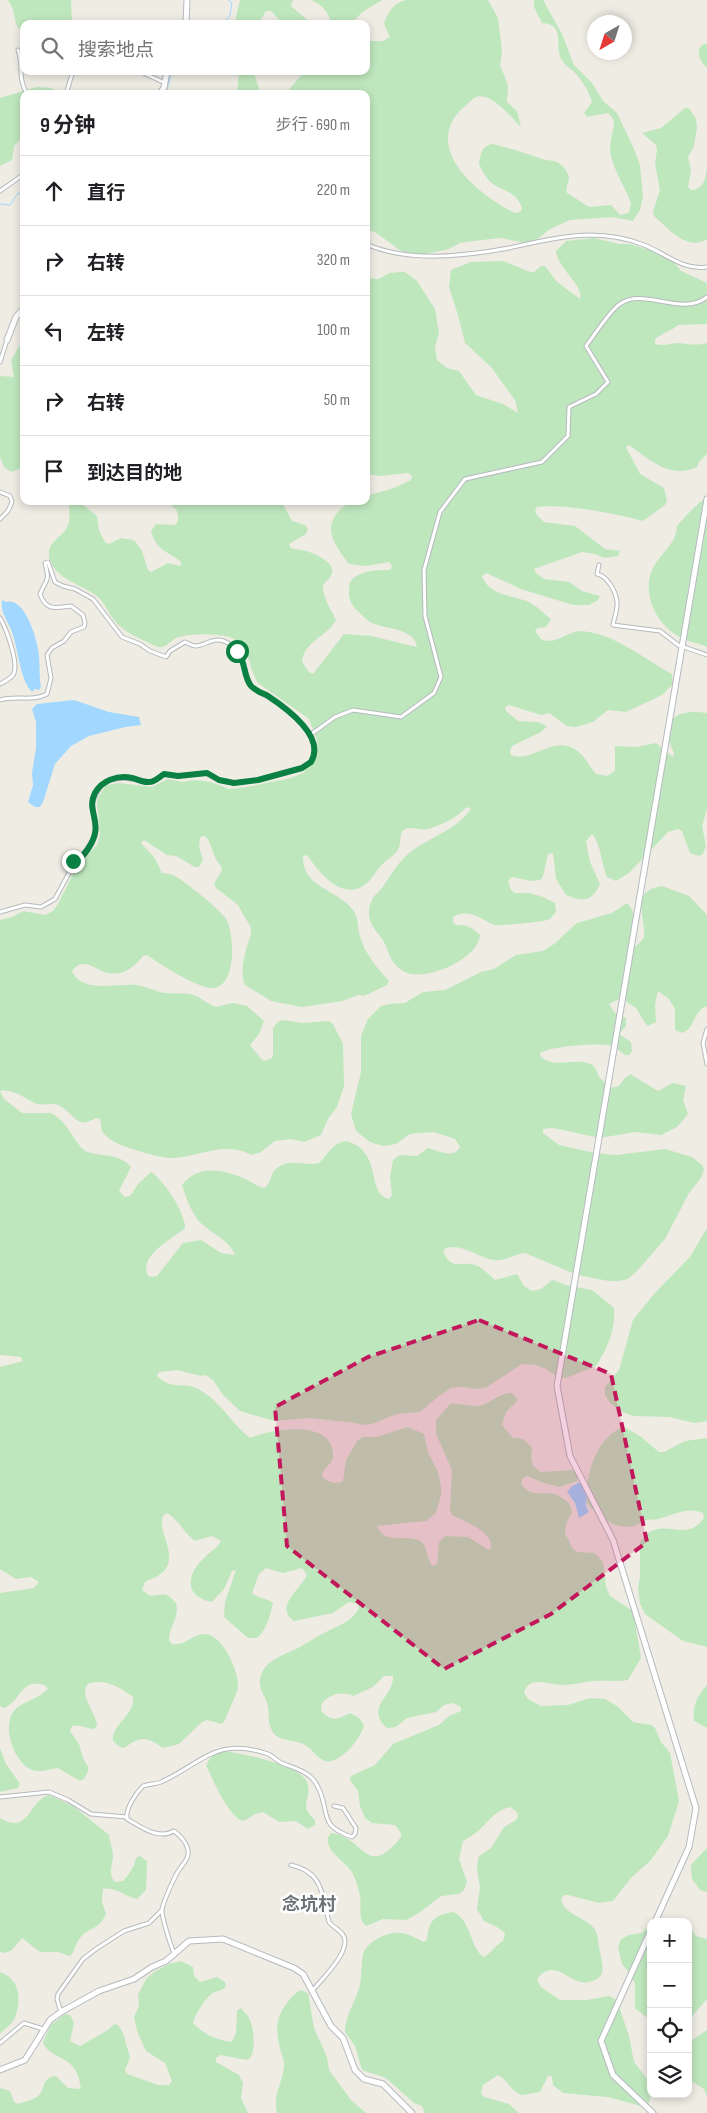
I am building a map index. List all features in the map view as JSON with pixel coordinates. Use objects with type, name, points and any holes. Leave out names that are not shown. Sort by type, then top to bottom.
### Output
[{"type":"street","points":[[186,20],[187,0]]},
{"type":"street","points":[[18,50],[20,56]]},
{"type":"street","points":[[21,75],[21,84],[25,90]]},
{"type":"street","points":[[67,90],[73,75]]},
{"type":"street","points":[[148,75],[165,83]]},
{"type":"street","points":[[162,90],[166,75]]},
{"type":"street","points":[[0,191],[20,177]]},
{"type":"street","points":[[370,245],[400,254],[446,255],[506,248],[551,238],[594,235],[643,244],[690,267],[707,267]]},
{"type":"street","points":[[310,735],[335,717],[353,710],[400,717],[434,693],[441,677],[425,616],[424,570],[440,512],[465,479],[542,462],[568,436],[569,407],[596,394],[608,382],[586,346],[620,304],[634,298],[669,304],[700,302],[707,297]]},
{"type":"street","points":[[0,362],[16,316],[20,312]]},
{"type":"street","points":[[0,492],[10,496],[12,502],[8,511],[0,519]]},
{"type":"street","points":[[657,1918],[689,1847],[696,1808],[613,1540],[570,1456],[557,1386],[707,499]]},
{"type":"street","points":[[0,700],[34,698],[47,694],[51,678],[47,654],[72,632],[84,627],[83,615],[71,606],[50,607],[44,603],[40,594],[48,580],[49,575],[45,563],[48,562],[56,582],[75,589],[93,599],[122,637],[140,644],[150,651],[166,657],[170,651],[185,642],[197,646],[215,640],[226,642],[241,656],[248,680],[253,688],[267,695],[295,716],[310,735],[315,753],[308,765],[258,780],[234,783],[219,780],[207,773],[178,776],[164,774],[157,779],[147,782],[131,777],[108,780],[100,787],[92,802],[96,829],[95,836],[82,856],[71,864],[69,873],[55,899],[41,907],[25,905],[0,912]]},
{"type":"street","points":[[599,565],[597,574],[602,575],[610,585],[617,601],[613,626],[660,632],[678,646],[707,655]]},
{"type":"street","points":[[0,618],[8,632],[15,669],[12,676],[0,684]]},
{"type":"street","points":[[707,1029],[703,1042],[707,1064]]},
{"type":"street","points":[[126,1817],[135,1796],[143,1786],[162,1782],[214,1751],[229,1748],[268,1754],[305,1773],[318,1786],[331,1826],[337,1832],[352,1837],[355,1834],[356,1828],[343,1808],[334,1806]]},
{"type":"street","points":[[0,1797],[49,1792],[68,1800],[91,1814],[126,1817],[155,1834],[169,1834],[174,1831],[186,1842],[188,1855],[186,1861],[175,1877],[162,1909],[149,1923],[124,1931],[83,1959],[58,1994],[57,1999],[61,2012]]},
{"type":"street","points":[[291,1865],[305,1868],[318,1879],[329,1922],[345,1938],[340,1960],[312,1991]]},
{"type":"street","points":[[162,1909],[174,1954]]},
{"type":"street","points":[[0,2070],[25,2060],[43,2029],[50,2020],[61,2012],[99,1991],[134,1979],[174,1954],[189,1941],[223,1939],[300,1970],[331,2026],[343,2038],[354,2070],[364,2079],[383,2084],[412,2113]]},
{"type":"street","points":[[647,1939],[601,2041],[613,2075],[653,2113]]},
{"type":"street","points":[[0,2043],[24,2023],[43,2029]]},
{"type":"highlighted area","points":[[479,1320],[611,1374],[647,1542],[551,1614],[444,1669],[287,1546],[275,1407],[368,1357]]},
{"type":"green space","points":[[8,0],[71,0],[72,20],[20,20],[20,30],[16,24],[13,9]]},
{"type":"green space","points":[[240,0],[293,0],[291,6],[307,20],[279,20],[271,11],[266,11],[260,20],[236,20]]},
{"type":"green space","points":[[311,0],[382,0],[364,11],[354,20],[330,20],[319,4]]},
{"type":"green space","points":[[488,0],[498,18],[502,51],[500,65],[508,85],[507,102],[517,111],[521,127],[499,105],[487,97],[480,96],[474,98],[455,117],[448,135],[449,149],[455,163],[477,188],[503,207],[515,213],[520,212],[522,208],[512,194],[490,182],[479,164],[484,148],[493,144],[544,160],[557,162],[564,167],[568,174],[567,193],[589,207],[611,205],[620,215],[629,213],[631,204],[611,156],[610,147],[614,120],[608,113],[587,117],[584,113],[592,102],[591,98],[581,80],[562,60],[557,32],[550,25],[542,23],[534,7],[534,0],[543,0],[562,34],[574,65],[592,83],[603,101],[617,113],[634,149],[640,165],[643,196],[640,210],[633,221],[612,217],[570,220],[550,229],[531,244],[501,238],[460,243],[449,249],[421,255],[401,251],[375,232],[370,231],[370,90],[288,90],[302,75],[370,75],[370,41],[383,41],[390,37],[384,24],[394,6],[401,1]]},
{"type":"green space","points":[[704,44],[707,44],[707,68],[699,56],[699,49]]},
{"type":"green space","points":[[239,75],[254,75],[260,90],[237,90]]},
{"type":"green space","points":[[37,87],[55,90],[27,90]]},
{"type":"green space","points":[[20,92],[20,140],[14,146],[12,160],[0,166],[0,98]]},
{"type":"green space","points":[[685,108],[689,108],[696,119],[697,128],[694,146],[688,157],[691,170],[688,187],[691,190],[702,185],[707,167],[707,239],[692,243],[678,237],[654,216],[653,212],[660,190],[655,163],[657,150],[656,145],[642,133],[661,128]]},
{"type":"green space","points":[[594,238],[619,244],[629,244],[661,253],[673,261],[681,271],[707,283],[707,324],[678,325],[655,339],[655,344],[679,343],[696,345],[707,343],[707,454],[697,467],[678,471],[669,470],[653,462],[629,445],[626,447],[640,474],[664,488],[667,501],[665,505],[643,521],[605,512],[575,508],[537,507],[535,511],[544,522],[575,526],[605,549],[620,551],[618,556],[604,558],[582,552],[534,569],[544,579],[569,582],[582,591],[600,596],[598,600],[589,605],[573,605],[521,589],[486,573],[482,576],[490,588],[502,594],[529,602],[551,619],[546,627],[538,628],[535,631],[541,639],[546,641],[557,640],[571,633],[581,631],[593,633],[616,641],[672,674],[673,684],[662,695],[626,712],[608,710],[593,722],[576,727],[567,726],[549,713],[541,715],[509,705],[505,707],[506,711],[518,721],[538,722],[547,726],[541,732],[512,746],[510,751],[511,755],[519,757],[559,745],[567,746],[579,752],[596,774],[607,776],[615,771],[615,746],[637,747],[656,743],[673,757],[674,753],[668,733],[669,725],[673,719],[687,713],[707,713],[707,809],[702,826],[706,846],[703,854],[699,856],[690,853],[682,831],[678,829],[668,832],[629,873],[616,881],[607,877],[597,842],[592,834],[586,841],[590,862],[600,884],[594,894],[586,899],[577,899],[566,895],[556,879],[553,853],[548,854],[543,876],[540,880],[531,881],[512,877],[508,881],[511,890],[515,893],[529,893],[555,903],[556,912],[551,918],[538,922],[494,925],[470,914],[453,917],[453,922],[456,925],[469,927],[480,935],[477,944],[470,953],[449,967],[423,974],[412,974],[398,968],[371,922],[369,909],[374,897],[408,854],[459,822],[471,809],[467,807],[452,819],[428,829],[405,829],[402,833],[398,850],[381,866],[370,880],[361,887],[352,890],[343,889],[334,884],[319,871],[307,855],[303,856],[304,867],[314,882],[338,897],[353,910],[362,942],[368,955],[389,981],[387,985],[364,996],[359,995],[342,1001],[302,1007],[271,1001],[245,985],[242,972],[251,928],[238,905],[216,888],[214,884],[222,870],[205,836],[200,837],[199,847],[203,860],[199,867],[195,867],[176,856],[167,855],[144,840],[141,843],[154,857],[162,873],[173,875],[184,882],[210,902],[226,919],[231,936],[232,959],[226,979],[220,986],[205,987],[179,975],[147,955],[143,956],[136,964],[124,972],[108,973],[86,964],[76,966],[72,971],[84,983],[92,985],[136,985],[165,993],[192,995],[216,1007],[233,1003],[247,1006],[264,1021],[259,1034],[250,1045],[263,1061],[271,1059],[273,1055],[273,1028],[278,1022],[282,1020],[303,1023],[329,1021],[333,1024],[343,1044],[344,1086],[337,1107],[328,1119],[321,1135],[304,1142],[291,1139],[275,1141],[261,1152],[252,1155],[232,1149],[222,1149],[184,1157],[168,1158],[136,1150],[113,1141],[102,1131],[100,1119],[96,1118],[80,1122],[65,1109],[57,1105],[37,1104],[14,1092],[0,1091],[0,920],[12,917],[23,911],[45,915],[53,911],[76,868],[97,845],[100,835],[97,800],[106,785],[119,783],[152,787],[168,779],[182,782],[195,780],[211,782],[229,789],[247,787],[291,778],[303,773],[315,761],[318,753],[317,740],[309,719],[258,683],[246,652],[238,642],[227,636],[196,634],[181,636],[164,646],[156,646],[124,630],[117,624],[99,598],[56,571],[49,556],[49,551],[68,525],[70,505],[83,505],[97,516],[99,530],[105,542],[109,544],[121,538],[134,540],[142,551],[148,570],[151,572],[168,563],[181,566],[181,562],[159,547],[151,531],[156,524],[175,525],[177,523],[178,515],[176,509],[170,505],[283,505],[292,521],[305,525],[308,529],[306,534],[289,544],[291,548],[304,550],[318,556],[327,561],[332,568],[331,576],[323,585],[323,590],[336,620],[307,649],[302,662],[309,672],[313,674],[344,634],[371,636],[417,647],[415,641],[406,633],[370,622],[350,601],[350,582],[354,578],[363,573],[390,570],[392,566],[389,562],[366,566],[349,564],[336,545],[331,532],[333,519],[344,506],[370,505],[370,495],[394,488],[411,480],[412,476],[408,473],[380,476],[370,475],[370,278],[378,279],[390,273],[405,272],[417,281],[435,309],[439,333],[435,347],[437,360],[447,368],[459,371],[476,395],[503,404],[518,413],[515,400],[491,367],[465,343],[449,287],[451,270],[471,262],[503,261],[530,272],[545,266],[557,282],[580,299],[575,282],[561,264],[556,251],[566,241]]},
{"type":"green space","points":[[20,345],[20,469],[11,472],[4,467],[0,457],[0,376],[14,377],[11,360]]},
{"type":"green space","points":[[707,498],[707,647],[681,638],[669,630],[656,613],[652,604],[649,583],[656,563],[670,546],[675,536],[677,526],[696,506]]},
{"type":"green space","points":[[662,886],[689,896],[707,915],[707,1006],[699,1011],[690,1027],[683,1033],[675,1030],[675,1009],[669,999],[658,991],[655,1004],[656,1022],[648,1026],[636,1008],[621,998],[609,1004],[614,1012],[626,1018],[626,1026],[619,1034],[631,1042],[632,1051],[629,1055],[625,1055],[612,1046],[598,1044],[554,1048],[540,1053],[541,1057],[552,1062],[585,1062],[591,1064],[595,1067],[600,1078],[611,1088],[619,1086],[630,1074],[658,1091],[673,1083],[686,1086],[683,1100],[688,1114],[677,1127],[661,1135],[635,1132],[600,1138],[553,1128],[543,1129],[543,1133],[559,1145],[595,1153],[616,1155],[665,1149],[692,1157],[702,1165],[704,1170],[701,1178],[689,1193],[665,1239],[628,1279],[609,1281],[577,1275],[525,1253],[498,1260],[488,1259],[458,1247],[446,1248],[443,1252],[453,1264],[478,1266],[495,1280],[517,1274],[524,1286],[532,1291],[541,1289],[552,1280],[565,1285],[592,1290],[614,1308],[614,1324],[610,1338],[596,1366],[566,1378],[557,1377],[546,1369],[535,1365],[522,1364],[487,1387],[477,1389],[451,1388],[420,1412],[397,1414],[372,1424],[363,1425],[310,1418],[274,1421],[240,1411],[223,1395],[213,1380],[206,1375],[201,1376],[177,1370],[159,1372],[157,1376],[168,1384],[194,1387],[200,1390],[214,1400],[250,1438],[272,1432],[300,1429],[313,1431],[323,1436],[331,1444],[333,1459],[324,1470],[322,1476],[331,1482],[343,1481],[346,1460],[357,1441],[363,1437],[376,1437],[408,1427],[424,1434],[428,1452],[438,1472],[441,1486],[441,1495],[436,1513],[426,1521],[377,1526],[385,1536],[414,1539],[423,1543],[433,1566],[437,1564],[439,1542],[445,1536],[468,1537],[487,1549],[491,1549],[491,1543],[483,1532],[452,1515],[450,1510],[452,1470],[436,1434],[436,1420],[450,1404],[479,1406],[501,1395],[512,1393],[518,1400],[506,1412],[502,1425],[513,1438],[524,1440],[532,1448],[533,1466],[541,1472],[572,1470],[578,1476],[577,1481],[560,1487],[543,1483],[527,1476],[523,1478],[521,1483],[528,1491],[555,1494],[569,1503],[572,1512],[566,1524],[565,1533],[573,1549],[577,1552],[594,1553],[598,1556],[603,1562],[606,1587],[610,1596],[633,1611],[641,1658],[628,1680],[593,1681],[570,1685],[535,1682],[527,1687],[524,1692],[528,1699],[541,1706],[568,1705],[590,1698],[605,1699],[617,1706],[633,1722],[651,1725],[655,1728],[661,1742],[670,1753],[679,1801],[668,1836],[651,1860],[631,1878],[613,1901],[599,1903],[568,1895],[564,1895],[561,1898],[565,1908],[592,1926],[595,1931],[603,1968],[600,1977],[589,1982],[582,1982],[563,1973],[550,1970],[544,1972],[537,1979],[541,1987],[560,2000],[587,2000],[609,1996],[617,2000],[629,2036],[634,2062],[647,2079],[647,2098],[650,2098],[650,2100],[648,2105],[644,2107],[608,2097],[563,2093],[553,2085],[552,2076],[548,2076],[540,2092],[522,2095],[498,2075],[483,2085],[481,2094],[484,2097],[509,2104],[519,2113],[425,2113],[422,2106],[414,2103],[386,2078],[362,2070],[355,2046],[345,2032],[345,2026],[360,1985],[363,1954],[369,1945],[385,1935],[404,1934],[423,1942],[427,1940],[431,1923],[437,1917],[454,1912],[464,1922],[478,1952],[483,1957],[503,1941],[505,1933],[484,1921],[477,1909],[480,1887],[477,1869],[478,1860],[479,1856],[491,1848],[504,1827],[516,1820],[518,1816],[517,1812],[510,1807],[504,1809],[495,1814],[477,1832],[463,1841],[459,1859],[467,1882],[464,1890],[459,1894],[441,1896],[419,1913],[406,1920],[383,1919],[366,1926],[363,1923],[360,1894],[354,1876],[329,1847],[328,1837],[331,1833],[342,1836],[372,1856],[380,1855],[389,1850],[401,1837],[401,1833],[395,1825],[372,1823],[365,1818],[360,1806],[358,1791],[350,1780],[351,1776],[375,1765],[393,1744],[439,1725],[449,1716],[461,1711],[461,1707],[453,1703],[444,1705],[436,1712],[407,1718],[396,1727],[387,1728],[378,1714],[379,1708],[392,1683],[393,1676],[384,1676],[373,1687],[353,1696],[336,1694],[322,1703],[321,1711],[328,1717],[335,1719],[350,1713],[359,1718],[364,1725],[355,1743],[337,1759],[325,1761],[305,1745],[282,1739],[275,1735],[270,1726],[267,1703],[260,1687],[262,1672],[276,1658],[349,1620],[359,1608],[358,1604],[349,1602],[333,1613],[294,1621],[288,1616],[286,1610],[291,1598],[307,1575],[302,1568],[283,1573],[266,1568],[259,1574],[252,1593],[273,1603],[271,1613],[266,1626],[257,1638],[248,1638],[224,1617],[225,1602],[236,1570],[232,1571],[224,1589],[212,1602],[196,1595],[192,1590],[191,1578],[194,1571],[221,1541],[212,1536],[195,1541],[167,1513],[163,1516],[162,1522],[169,1561],[166,1569],[145,1582],[142,1590],[150,1596],[162,1594],[169,1596],[176,1603],[177,1613],[169,1635],[169,1640],[172,1644],[181,1643],[205,1634],[218,1640],[224,1647],[233,1663],[238,1680],[236,1694],[225,1720],[222,1724],[207,1720],[202,1722],[179,1744],[163,1748],[152,1741],[144,1739],[135,1741],[124,1748],[120,1747],[113,1741],[113,1735],[130,1710],[133,1704],[133,1697],[121,1689],[103,1682],[90,1683],[86,1687],[85,1693],[97,1725],[94,1729],[72,1726],[70,1731],[79,1744],[88,1767],[84,1779],[80,1781],[58,1768],[42,1771],[32,1770],[20,1760],[15,1752],[9,1735],[10,1719],[13,1712],[20,1705],[39,1696],[48,1689],[45,1685],[31,1684],[10,1705],[4,1708],[0,1706],[0,1593],[34,1588],[39,1582],[31,1577],[16,1579],[0,1569],[0,1367],[23,1361],[21,1357],[0,1355],[0,1091],[4,1099],[22,1113],[51,1113],[57,1117],[85,1151],[116,1157],[131,1167],[119,1191],[125,1197],[130,1196],[138,1184],[151,1172],[162,1182],[182,1214],[185,1228],[164,1243],[151,1256],[147,1262],[146,1270],[149,1277],[157,1276],[183,1243],[201,1240],[221,1253],[235,1255],[228,1244],[198,1220],[186,1198],[182,1185],[195,1174],[210,1171],[227,1172],[264,1188],[274,1171],[281,1165],[319,1163],[337,1144],[346,1141],[358,1146],[365,1153],[370,1162],[378,1189],[382,1195],[389,1199],[392,1195],[390,1177],[393,1160],[400,1155],[417,1156],[428,1148],[454,1153],[460,1147],[455,1139],[434,1132],[410,1134],[396,1144],[383,1146],[370,1142],[356,1131],[351,1114],[361,1072],[361,1036],[368,1019],[381,1006],[405,1003],[423,992],[445,990],[481,972],[494,969],[516,955],[543,951],[554,944],[577,923],[612,913],[627,903],[635,919],[631,951],[644,938],[642,899],[652,889]]},
{"type":"green space","points":[[707,1228],[707,1421],[694,1423],[670,1417],[633,1416],[620,1411],[610,1403],[605,1395],[605,1387],[619,1370],[633,1320],[654,1294],[690,1257]]},
{"type":"green space","points":[[624,1427],[640,1436],[659,1452],[664,1452],[685,1441],[707,1438],[707,1647],[683,1641],[645,1614],[640,1604],[638,1588],[640,1577],[640,1542],[648,1533],[655,1530],[691,1529],[704,1518],[703,1513],[691,1510],[680,1512],[626,1527],[607,1521],[587,1503],[588,1481],[594,1458],[606,1439],[615,1431]]},
{"type":"green space","points":[[707,1685],[707,1728],[694,1721],[694,1711],[700,1693]]},
{"type":"green space","points":[[0,1748],[6,1764],[20,1784],[18,1788],[0,1792]]},
{"type":"green space","points":[[221,1751],[268,1760],[293,1770],[302,1776],[307,1782],[308,1788],[307,1810],[315,1820],[315,1825],[308,1829],[296,1821],[279,1822],[263,1812],[255,1814],[244,1821],[238,1819],[227,1806],[206,1766],[216,1753]]},
{"type":"green space","points":[[49,1795],[73,1806],[109,1835],[113,1854],[111,1873],[115,1882],[123,1881],[134,1865],[136,1858],[140,1856],[147,1861],[146,1890],[137,1899],[116,1890],[103,1889],[102,1902],[106,1914],[97,1926],[80,1938],[70,1956],[58,1952],[40,1952],[22,1938],[11,1951],[3,1953],[0,1952],[0,1818],[17,1823],[28,1815],[42,1798]]},
{"type":"green space","points":[[707,1848],[707,1892],[700,1890],[692,1879],[691,1865]]},
{"type":"green space","points":[[647,1927],[647,2018],[635,2008],[635,1984],[631,1975],[622,1964],[618,1947],[621,1939],[629,1935],[642,1933]]},
{"type":"green space","points":[[692,1930],[696,1936],[707,1939],[707,1999],[692,2016]]},
{"type":"green space","points":[[181,1961],[193,1967],[194,1976],[200,1982],[217,1977],[225,1982],[226,1986],[210,1995],[198,2011],[193,2023],[197,2027],[211,2036],[232,2042],[236,2033],[237,2011],[241,2008],[249,2018],[254,2038],[250,2058],[247,2060],[220,2055],[216,2058],[216,2062],[239,2075],[243,2083],[241,2098],[248,2113],[0,2113],[0,2088],[10,2091],[14,2102],[18,2104],[37,2097],[46,2081],[51,2077],[56,2076],[68,2088],[81,2089],[77,2075],[70,2063],[45,2047],[43,2042],[51,2025],[65,2014],[70,2015],[74,2023],[70,2041],[80,2046],[108,2030],[114,2024],[118,2025],[123,2033],[130,2058],[125,2070],[127,2074],[158,2085],[169,2085],[172,2081],[165,2063],[146,2051],[137,2031],[134,2017],[139,2006],[138,1995],[146,1979],[169,1964]]},
{"type":"green space","points":[[0,1972],[12,1980],[16,1986],[19,1999],[14,2020],[0,2034]]},
{"type":"green space","points":[[301,1990],[308,1993],[314,2028],[327,2057],[329,2070],[351,2100],[366,2113],[277,2113],[276,2099],[284,2064],[278,2038],[278,2021],[287,2003]]},
{"type":"green space","points":[[707,2030],[707,2096],[704,2089],[692,2082],[692,2040]]},
{"type":"water","points":[[2,600],[13,602],[19,606],[25,612],[29,621],[38,649],[41,687],[39,690],[35,689],[32,692],[25,680],[12,632],[3,613]]},
{"type":"water","points":[[74,700],[109,712],[139,717],[141,725],[89,736],[71,746],[55,764],[43,802],[40,807],[35,807],[28,802],[33,785],[32,773],[36,748],[36,722],[32,709],[37,704]]},
{"type":"water","points":[[580,1482],[587,1489],[586,1506],[589,1512],[579,1518],[575,1503],[567,1492],[572,1486]]},
{"type":"waterway","points":[[227,20],[230,15],[232,3],[228,0]]},
{"type":"waterway","points":[[167,90],[171,75]]},
{"type":"waterway","points":[[0,204],[10,205],[18,193],[20,194]]},
{"type":"district","name":"念坑村","points":[[309,1904]]},
{"type":"route","points":[[73,861],[78,860],[82,856],[95,836],[96,829],[92,802],[100,787],[108,780],[131,777],[152,782],[168,773],[178,776],[207,773],[219,780],[234,783],[258,780],[302,768],[311,762],[314,757],[315,747],[306,728],[295,716],[267,695],[253,688],[248,680],[243,660],[237,651]]}]
